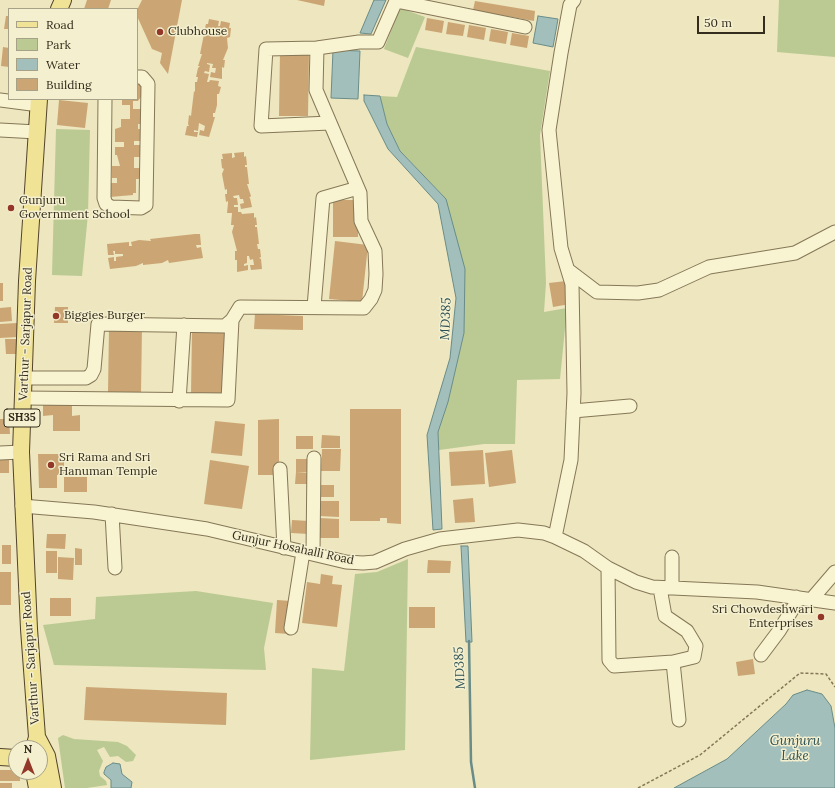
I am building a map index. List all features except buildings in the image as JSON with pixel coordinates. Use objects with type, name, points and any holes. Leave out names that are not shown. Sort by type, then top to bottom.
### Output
[{"type":"main road","name":"Varthur - Sarjapur Road","points":[[38,740],[22,506],[21,452],[28,273],[39,102]]},
{"type":"main road","name":"Varthur - Sarjapur Road","points":[[48,774],[53,788]]},
{"type":"street","points":[[555,537],[570,471],[573,411],[572,284],[561,248],[549,130],[570,5],[574,0]]},
{"type":"street","points":[[330,124],[262,126],[266,49],[317,48],[359,42],[378,42],[396,1],[525,27]]},
{"type":"street","points":[[24,378],[86,378],[91,375],[94,369],[98,324],[225,326],[232,320],[240,307],[364,308],[371,299],[375,290],[375,251],[361,221],[360,193],[316,90],[317,48]]},
{"type":"street","points":[[105,100],[104,198],[106,204],[111,207],[141,208],[146,205],[148,84],[142,77],[138,77]]},
{"type":"street","points":[[0,100],[39,102]]},
{"type":"street","points":[[0,130],[36,132]]},
{"type":"street","points":[[314,307],[323,198],[358,188]]},
{"type":"street","points":[[568,270],[597,292],[638,293],[659,290],[708,267],[795,253],[835,232]]},
{"type":"street","points":[[23,398],[179,401],[228,400],[232,320]]},
{"type":"street","points":[[179,401],[184,325]]},
{"type":"street","points":[[573,411],[630,406]]},
{"type":"street","points":[[0,453],[21,452]]},
{"type":"street","points":[[291,628],[308,553],[314,458]]},
{"type":"street","points":[[280,469],[284,548]]},
{"type":"street","name":"Gunjur Hosahalli Road","points":[[22,506],[112,514],[207,529],[346,562],[375,562],[405,549],[455,536],[518,530],[544,533],[584,552],[608,568],[636,582],[666,588],[757,592],[835,603]]},
{"type":"street","points":[[112,514],[116,568]]},
{"type":"street","points":[[608,568],[608,660],[614,666],[673,662],[694,657],[696,646],[687,631],[665,616],[666,588],[672,557]]},
{"type":"street","points":[[811,600],[835,572]]},
{"type":"street","points":[[761,655],[779,631],[795,605],[796,597]]},
{"type":"street","points":[[673,662],[679,720]]},
{"type":"path","points":[[638,788],[700,755],[800,673],[826,674],[835,687]]},
{"type":"green space","points":[[779,0],[835,0],[835,57],[777,52]]},
{"type":"green space","points":[[400,8],[425,17],[408,58],[384,49]]},
{"type":"green space","points":[[416,47],[550,71],[540,135],[546,283],[544,312],[567,308],[560,379],[517,380],[515,444],[484,444],[439,450],[438,432],[448,402],[464,333],[446,199],[400,151],[387,124],[380,96],[397,97]]},
{"type":"green space","points":[[56,129],[90,130],[88,214],[82,276],[52,275]]},
{"type":"green space","points":[[408,559],[405,750],[310,760],[312,668],[344,671],[355,574],[377,572]]},
{"type":"green space","points":[[196,591],[273,603],[264,648],[266,670],[54,665],[43,625],[95,619],[96,597]]},
{"type":"green space","points":[[63,735],[74,739],[118,742],[127,746],[136,755],[133,761],[126,762],[118,756],[110,757],[104,747],[97,750],[103,761],[99,771],[100,776],[106,781],[107,785],[87,788],[65,788],[58,738]]},
{"type":"water","points":[[374,0],[386,0],[371,34],[360,33]]},
{"type":"water","points":[[538,16],[558,19],[553,47],[533,43]]},
{"type":"water","points":[[333,50],[360,51],[358,99],[331,98]]},
{"type":"water","points":[[364,95],[380,96],[387,124],[400,151],[446,199],[465,269],[464,333],[448,402],[438,432],[442,529],[433,530],[427,435],[450,358],[456,298],[438,204],[388,149],[364,101]]},
{"type":"water","points":[[461,546],[468,546],[472,642],[466,642]]},
{"type":"water","name":"Gunjuru Lake","points":[[807,690],[822,694],[831,706],[835,728],[835,788],[674,788],[727,759],[786,704],[793,695]]},
{"type":"water","points":[[113,763],[120,764],[122,774],[132,782],[131,788],[111,788],[111,780],[104,774],[104,772],[106,767]]},
{"type":"waterway","name":"MD385","points":[[469,641],[471,762],[475,788]]},
{"type":"place","name":"Clubhouse","points":[[160,32]]},
{"type":"place","name":"Gunjuru Government School","points":[[11,208]]},
{"type":"place","name":"Biggies Burger","points":[[56,316]]},
{"type":"place","name":"Sri Rama and Sri Hanuman Temple","points":[[51,465]]},
{"type":"place","name":"Sri Chowdeshwari Enterprises","points":[[821,617]]}]
